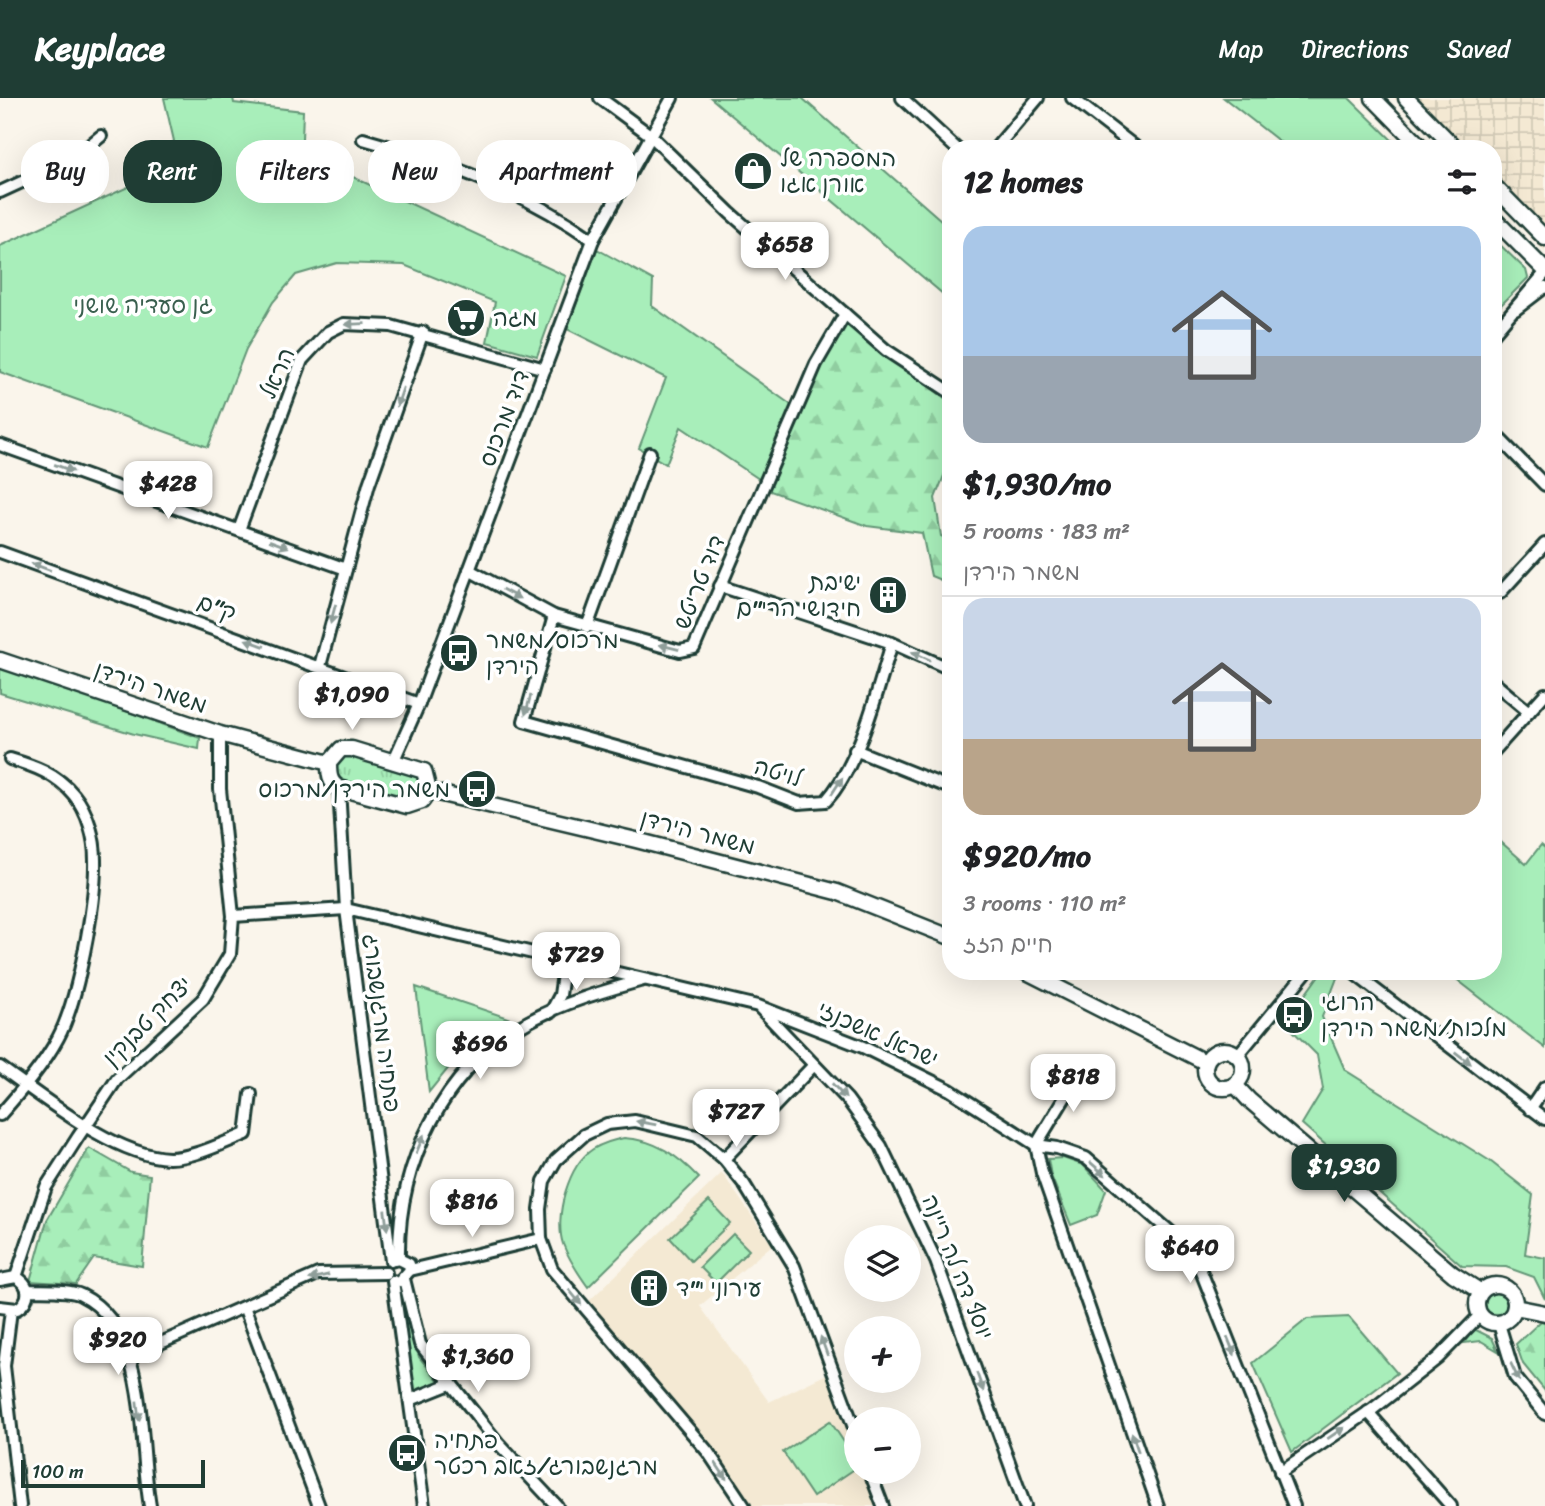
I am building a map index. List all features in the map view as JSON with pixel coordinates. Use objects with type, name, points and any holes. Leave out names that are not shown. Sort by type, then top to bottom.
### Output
[{"type":"street","points":[[600,98],[650,135],[730,213],[886,351],[942,387]]},
{"type":"street","name":"דוד מרכוס","points":[[393,762],[419,704],[593,240],[672,98]]},
{"type":"street","points":[[902,98],[947,140]]},
{"type":"street","points":[[1003,140],[1038,98]]},
{"type":"street","points":[[1072,98],[1126,140]]},
{"type":"street","points":[[1373,98],[1414,140]]},
{"type":"street","points":[[1406,98],[1447,140]]},
{"type":"street","points":[[0,192],[74,158],[101,136]]},
{"type":"street","points":[[363,139],[440,160],[511,191],[593,240]]},
{"type":"street","points":[[1502,194],[1545,238]]},
{"type":"street","points":[[1502,227],[1545,272],[1522,297],[1515,310]]},
{"type":"street","points":[[1502,324],[1515,310],[1545,287]]},
{"type":"street","name":"דוד טריטש","points":[[469,570],[554,616],[680,651],[694,648],[816,364],[845,314]]},
{"type":"street","name":"הראל","points":[[239,530],[302,360],[328,332],[344,324],[391,326],[423,332],[545,369]]},
{"type":"street","points":[[320,666],[369,484],[423,332]]},
{"type":"street","points":[[1502,441],[1545,485]]},
{"type":"street","points":[[0,445],[346,569]]},
{"type":"street","points":[[587,626],[650,453]]},
{"type":"street","points":[[1502,591],[1545,544]]},
{"type":"street","name":"ק\"ם","points":[[0,552],[419,704]]},
{"type":"street","points":[[720,586],[892,643],[942,665]]},
{"type":"street","name":"לויטה","points":[[554,616],[524,721],[758,787],[799,803],[826,801],[839,786],[855,750],[892,643]]},
{"type":"street","name":"משמר הירדן","points":[[0,660],[220,734],[329,764]]},
{"type":"street","points":[[1502,690],[1529,712]]},
{"type":"street","points":[[1502,742],[1545,694]]},
{"type":"street","name":"יצחק טבנקין","points":[[16,1277],[46,1187],[117,1079],[203,999],[230,954],[233,916],[220,789],[220,734]]},
{"type":"street","points":[[341,749],[352,749],[393,762],[424,771],[429,791],[422,801],[407,806],[339,788],[333,785],[329,776],[329,764],[341,749]]},
{"type":"street","points":[[855,750],[942,785]]},
{"type":"street","points":[[0,1115],[26,1086],[59,1036],[80,970],[92,902],[96,858],[90,822],[75,796],[57,778],[10,759]]},
{"type":"street","name":"פתחיה מרגנשבורג","points":[[339,788],[346,909],[395,1260]]},
{"type":"street","name":"משמר הירדן","points":[[429,791],[636,839],[837,892],[942,934]]},
{"type":"street","name":"ישראל אשכנזי","points":[[233,916],[346,909],[758,1006],[863,1047],[950,1090],[1036,1145],[1057,1148],[1086,1158],[1190,1249],[1294,1506]]},
{"type":"street","points":[[551,1012],[560,995],[565,960]]},
{"type":"street","points":[[424,1506],[395,1260],[398,1229],[415,1154],[429,1121],[460,1079],[494,1045],[528,1022],[588,995],[646,980]]},
{"type":"street","points":[[1043,980],[1205,1062]]},
{"type":"street","points":[[1238,1055],[1300,980]]},
{"type":"street","points":[[1363,980],[1545,1119]]},
{"type":"street","name":"יוסף דה לה ריינה","points":[[758,1006],[847,1099],[881,1146],[916,1214],[1025,1506]]},
{"type":"street","points":[[1220,1049],[1238,1055],[1242,1074],[1235,1084],[1223,1088],[1212,1084],[1205,1074],[1205,1062],[1220,1049]]},
{"type":"street","points":[[724,1159],[814,1065]]},
{"type":"street","points":[[1084,1066],[1036,1145],[1042,1173],[1158,1506]]},
{"type":"street","points":[[0,1067],[88,1125],[139,1154],[172,1158],[246,1135],[251,1094]]},
{"type":"street","points":[[1235,1084],[1249,1101],[1453,1274],[1481,1292]]},
{"type":"street","points":[[1530,1110],[1545,1087]]},
{"type":"street","points":[[744,1506],[708,1452],[552,1269],[541,1238],[540,1209],[544,1181],[556,1160],[584,1135],[607,1124],[635,1121],[697,1136],[724,1159],[744,1184],[794,1266],[846,1407]]},
{"type":"street","points":[[131,1356],[245,1309],[318,1274],[398,1276],[541,1238]]},
{"type":"street","points":[[395,1260],[409,1264],[398,1276]]},
{"type":"street","points":[[398,1276],[420,1344],[498,1443],[556,1506]]},
{"type":"street","points":[[0,1280],[16,1277],[24,1282],[27,1290],[22,1306],[5,1308],[6,1439],[20,1506]]},
{"type":"street","points":[[1491,1285],[1503,1286],[1513,1294],[1515,1307],[1508,1320],[1499,1324],[1488,1322],[1480,1315],[1477,1304],[1481,1292],[1491,1285]]},
{"type":"street","points":[[27,1290],[79,1294],[114,1319],[131,1356],[150,1506]]},
{"type":"street","points":[[1515,1307],[1545,1313]]},
{"type":"street","points":[[245,1309],[319,1506]]},
{"type":"street","points":[[1280,1472],[1368,1412],[1438,1358],[1480,1315]]},
{"type":"street","points":[[1499,1324],[1515,1377],[1545,1413]]},
{"type":"street","points":[[410,1400],[450,1384]]},
{"type":"street","points":[[1368,1412],[1451,1506]]},
{"type":"street","points":[[875,1484],[883,1506]]},
{"type":"shaded area","points":[[1394,98],[1545,98],[1545,252],[1502,207],[1502,140],[1434,140]]},
{"type":"shaded area","points":[[722,1173],[772,1245],[700,1306],[769,1402],[829,1373],[844,1414],[844,1484],[870,1484],[878,1506],[751,1506],[713,1448],[588,1302]]},
{"type":"green space","name":"גן סעדיה שושני","points":[[164,98],[233,98],[234,103],[303,111],[302,140],[236,140],[236,203],[354,203],[354,178],[368,184],[368,203],[409,203],[566,276],[537,356],[487,342],[495,302],[404,265],[337,263],[296,275],[273,302],[246,349],[208,447],[0,372],[0,246],[93,203],[109,203],[109,196],[123,189],[123,203],[222,203],[222,140],[174,140]]},
{"type":"green space","points":[[711,98],[802,98],[942,221],[942,293]]},
{"type":"green space","points":[[1224,98],[1349,98],[1392,140],[1278,140]]},
{"type":"green space","points":[[1502,247],[1526,270],[1528,278],[1502,304]]},
{"type":"green space","points":[[597,249],[653,280],[652,306],[797,409],[765,483],[681,427],[666,464],[639,448],[666,378],[567,329]]},
{"type":"green space","points":[[841,321],[942,396],[942,481],[935,498],[942,536],[942,581],[931,576],[922,533],[867,526],[762,488]]},
{"type":"green space","points":[[0,665],[200,738],[199,749],[134,734],[0,693]]},
{"type":"green space","points":[[350,755],[417,775],[420,785],[417,796],[408,801],[343,782],[337,776],[336,766],[341,759]]},
{"type":"green space","points":[[1502,843],[1526,864],[1541,845],[1545,848],[1545,1048],[1458,980],[1502,980]]},
{"type":"green space","points":[[1316,980],[1336,980],[1322,1017],[1345,1070],[1490,1161],[1533,1195],[1525,1254],[1545,1258],[1545,1299],[1534,1277],[1506,1267],[1462,1266],[1302,1124],[1323,1089],[1317,1055],[1285,1023]]},
{"type":"green space","points":[[416,987],[508,1018],[463,1050],[429,1092]]},
{"type":"green space","points":[[624,1138],[656,1145],[682,1162],[699,1178],[588,1287],[563,1244],[560,1220],[565,1192],[576,1167],[584,1157],[601,1145]]},
{"type":"green space","points":[[89,1148],[131,1172],[150,1175],[142,1266],[94,1258],[76,1284],[30,1281],[47,1220]]},
{"type":"green space","points":[[1063,1158],[1083,1165],[1106,1190],[1097,1215],[1071,1225],[1051,1176],[1048,1159]]},
{"type":"green space","points":[[709,1201],[730,1223],[691,1261],[670,1238]]},
{"type":"green space","points":[[733,1234],[749,1250],[716,1283],[700,1267]]},
{"type":"green space","points":[[402,1282],[419,1357],[440,1382],[412,1395],[396,1284]]},
{"type":"green space","points":[[1495,1289],[1506,1293],[1510,1304],[1506,1315],[1495,1319],[1484,1315],[1480,1304],[1484,1293]]},
{"type":"green space","points":[[1349,1317],[1397,1373],[1292,1452],[1253,1363],[1307,1319]]},
{"type":"green space","points":[[1541,1321],[1545,1322],[1545,1391],[1523,1364],[1516,1344]]},
{"type":"green space","points":[[1474,1329],[1492,1338],[1498,1351],[1481,1341],[1464,1343]]},
{"type":"green space","points":[[830,1421],[844,1442],[844,1476],[813,1497],[783,1452]]},
{"type":"place","name":"המספרה של אורן אגו","points":[[753,171]]},
{"type":"place","name":"מגה","points":[[466,318]]},
{"type":"place","name":"ישיבת חידושי הרי\"ם","points":[[888,595]]},
{"type":"place","name":"מרכוס/משמר הירדן","points":[[459,653]]},
{"type":"place","name":"משמר הירדן/מרכוס","points":[[477,789]]},
{"type":"place","name":"הרוגי מלכות/משמר הירדן","points":[[1294,1015]]},
{"type":"place","name":"עירוני י\"ד","points":[[649,1288]]},
{"type":"place","name":"פתחיה מרגנשבורג/זאב רכטר","points":[[407,1453]]}]
